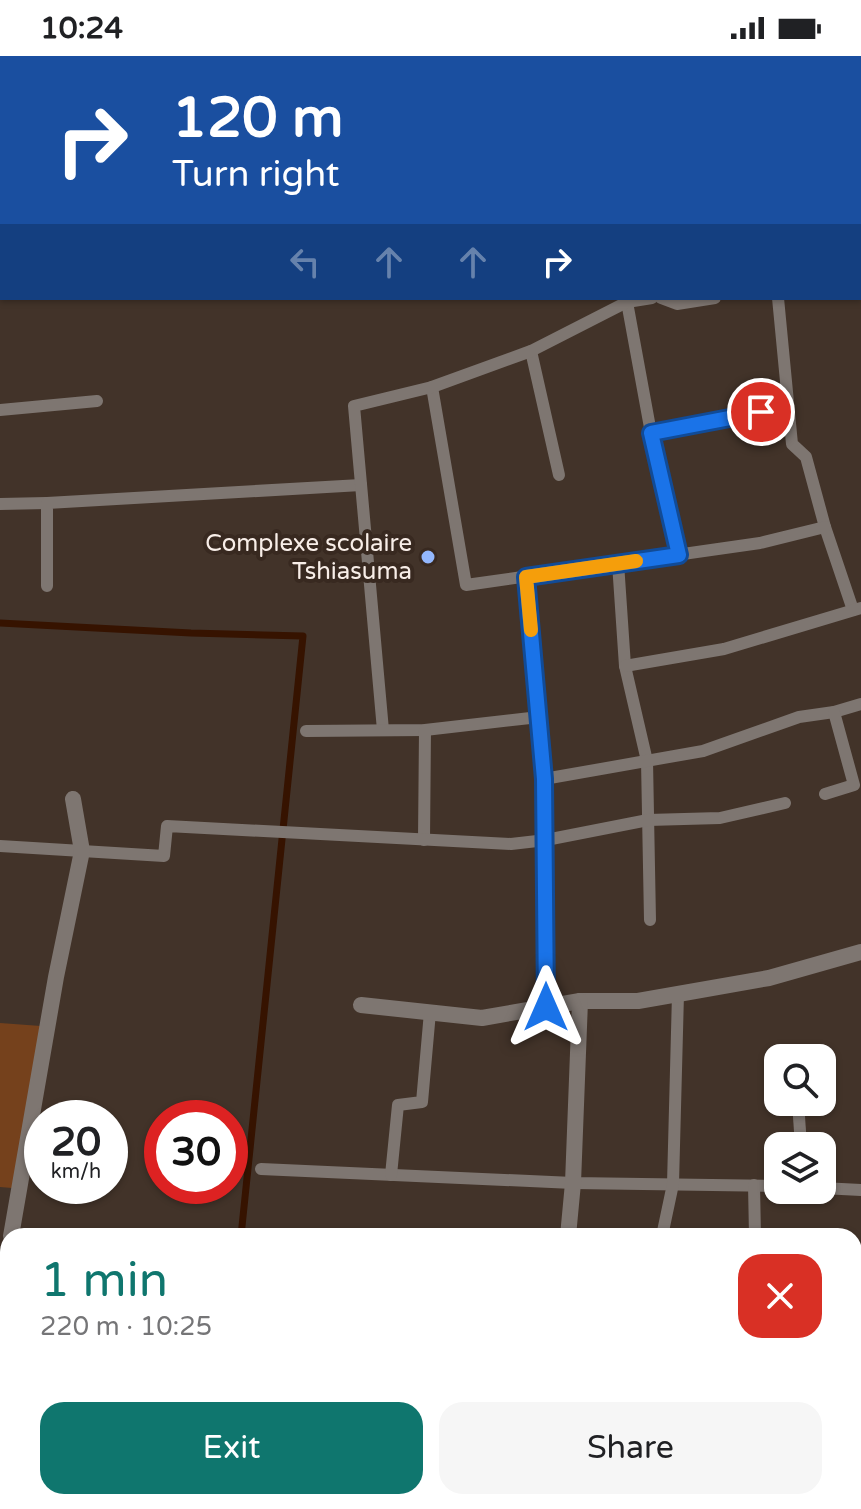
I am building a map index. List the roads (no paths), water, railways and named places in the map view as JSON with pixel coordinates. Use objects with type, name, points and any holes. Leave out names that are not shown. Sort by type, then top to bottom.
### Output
[{"type":"street","points":[[526,577],[544,779],[546,1007]]},
{"type":"street","points":[[12,1228],[56,977],[82,851],[73,799]]},
{"type":"street","points":[[361,1005],[482,1018],[580,1001],[638,1001],[769,978],[861,952]]},
{"type":"street","points":[[569,1228],[580,1001]]},
{"type":"lane","points":[[383,730],[354,406],[432,387],[531,351],[627,302],[640,300]]},
{"type":"lane","points":[[666,300],[677,304],[702,300]]},
{"type":"lane","points":[[625,666],[724,649],[857,609],[825,527],[806,457],[792,444],[778,300]]},
{"type":"lane","points":[[627,302],[651,433],[679,555]]},
{"type":"lane","points":[[531,351],[559,475]]},
{"type":"lane","points":[[432,387],[466,585],[760,543],[825,527]]},
{"type":"lane","points":[[0,410],[97,401]]},
{"type":"lane","points":[[651,433],[788,407]]},
{"type":"lane","points":[[0,504],[361,485]]},
{"type":"lane","points":[[47,503],[47,586]]},
{"type":"lane","points":[[618,563],[625,666],[647,761],[650,920]]},
{"type":"lane","points":[[544,779],[703,751],[799,717],[861,704]]},
{"type":"lane","points":[[825,794],[854,785],[834,712]]},
{"type":"lane","points":[[306,731],[425,730],[539,717]]},
{"type":"lane","points":[[424,840],[425,730]]},
{"type":"lane","points":[[0,846],[164,856],[167,826],[511,844],[648,820],[720,818],[785,803]]},
{"type":"lane","points":[[664,1228],[673,1184],[678,994]]},
{"type":"lane","points":[[391,1175],[398,1105],[422,1102],[430,1012]]},
{"type":"lane","points":[[261,1169],[573,1183],[764,1185]]},
{"type":"lane","points":[[754,1185],[755,1228]]},
{"type":"lane","points":[[836,1189],[861,1190]]},
{"type":"waterway","points":[[0,623],[303,636],[242,1228]]},
{"type":"place","name":"Complexe scolaire Tshiasuma","points":[[428,557]]}]
